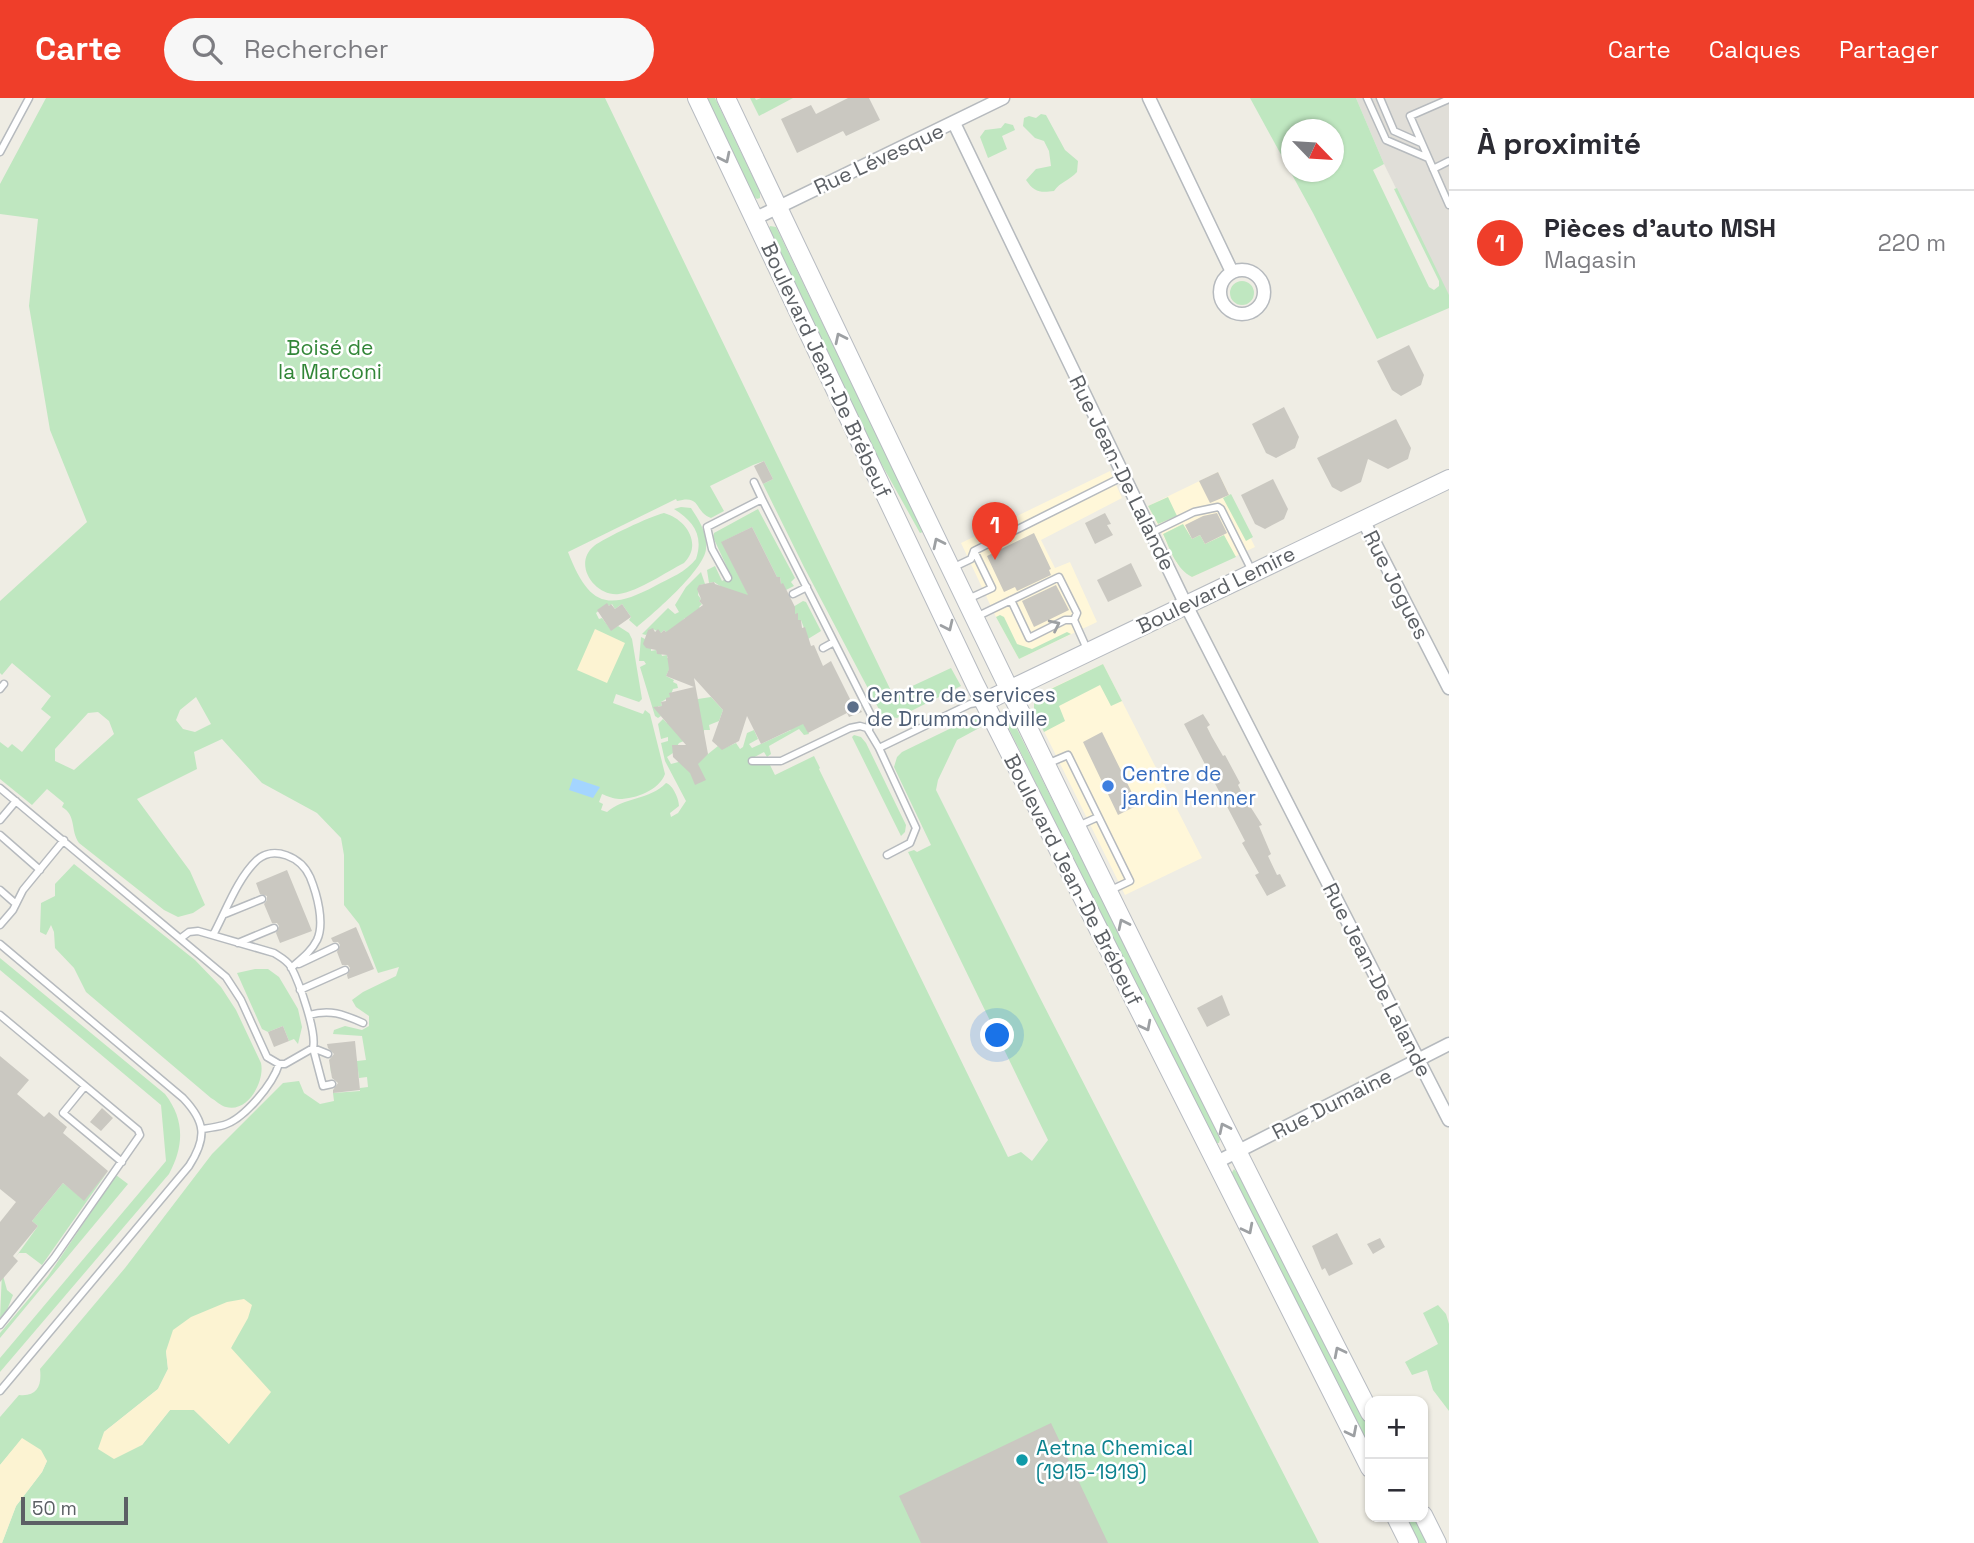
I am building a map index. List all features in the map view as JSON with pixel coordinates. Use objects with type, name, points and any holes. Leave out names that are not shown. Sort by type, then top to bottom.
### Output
[{"type":"main road","name":"Boulevard Jean-De Brébeuf","points":[[697,98],[984,702],[1365,1459]]},
{"type":"main road","name":"Boulevard Jean-De Brébeuf","points":[[726,98],[1045,765],[1236,1152],[1365,1403]]},
{"type":"main road","name":"Boulevard Lemire","points":[[984,702],[1449,479]]},
{"type":"main road","points":[[1398,1522],[1409,1543]]},
{"type":"main road","points":[[1426,1522],[1437,1543]]},
{"type":"street","name":"Rue Lévesque","points":[[754,219],[1003,98]]},
{"type":"street","points":[[1149,98],[1232,272]]},
{"type":"street","name":"Rue Jean-De Lalande","points":[[954,123],[1186,605],[1449,1120]]},
{"type":"street","name":"Rue Jogues","points":[[1363,520],[1449,688]]},
{"type":"street","name":"Rue Dumaine","points":[[1215,1163],[1449,1044]]},
{"type":"lane","points":[[0,152],[29,98]]},
{"type":"lane","points":[[1367,98],[1386,140],[1428,158]]},
{"type":"lane","points":[[1380,98],[1394,131],[1421,143]]},
{"type":"lane","points":[[1449,99],[1410,116],[1449,205]]},
{"type":"lane","points":[[1433,169],[1449,161]]},
{"type":"lane","points":[[951,568],[971,559],[974,551],[1124,476]]},
{"type":"lane","points":[[754,482],[873,719],[869,730]]},
{"type":"lane","points":[[727,578],[712,549],[707,527],[762,499]]},
{"type":"lane","points":[[1217,501],[1253,573]]},
{"type":"lane","points":[[1151,533],[1194,512],[1212,507],[1221,509]]},
{"type":"lane","points":[[966,600],[992,588],[974,551]]},
{"type":"lane","points":[[975,618],[1059,577],[1077,613],[1074,620],[1088,652]]},
{"type":"lane","points":[[793,594],[807,587]]},
{"type":"lane","points":[[1011,600],[1029,638],[1065,620],[1074,620]]},
{"type":"lane","points":[[823,648],[834,642]]},
{"type":"lane","points":[[879,748],[970,704],[984,702]]},
{"type":"lane","points":[[752,761],[781,761],[855,726],[869,730],[916,828],[910,843],[887,855]]},
{"type":"lane","points":[[1045,765],[1068,755],[1130,881],[1108,891]]},
{"type":"lane","points":[[0,788],[226,977],[241,1000],[267,1058],[285,1064],[313,1048]]},
{"type":"lane","points":[[0,820],[16,801]]},
{"type":"lane","points":[[1076,827],[1098,817]]},
{"type":"lane","points":[[0,835],[40,870]]},
{"type":"lane","points":[[0,925],[23,890],[64,840]]},
{"type":"lane","points":[[213,935],[251,867],[264,855],[271,852],[280,853],[304,867],[310,876],[320,914],[320,930],[308,953],[291,968]]},
{"type":"lane","points":[[0,890],[16,904]]},
{"type":"lane","points":[[224,914],[262,899]]},
{"type":"lane","points":[[238,943],[274,928]]},
{"type":"lane","points":[[181,938],[189,932],[198,931],[274,953],[285,960],[291,968],[309,1015],[315,1041],[313,1048],[323,1086],[332,1084]]},
{"type":"lane","points":[[0,944],[183,1098],[196,1112],[202,1129],[199,1151],[189,1166],[0,1391]]},
{"type":"lane","points":[[291,968],[335,947]]},
{"type":"lane","points":[[300,990],[345,970]]},
{"type":"lane","points":[[309,1015],[338,1012],[363,1023]]},
{"type":"lane","points":[[0,1015],[139,1132],[139,1138],[54,1258],[0,1325]]},
{"type":"lane","points":[[313,1048],[328,1054]]},
{"type":"lane","points":[[202,1129],[226,1125],[241,1115],[269,1084],[279,1064]]},
{"type":"lane","points":[[85,1086],[63,1113],[122,1162]]},
{"type":"shaded area","points":[[1356,98],[1449,98],[1449,296],[1384,164]]},
{"type":"shaded area","points":[[1110,471],[1122,498],[1041,540],[1055,568],[1070,562],[1097,622],[1019,659],[961,543]]},
{"type":"shaded area","points":[[1218,472],[1255,547],[1192,577],[1177,564],[1148,506]]},
{"type":"shaded area","points":[[1103,664],[1202,858],[1125,895],[1034,711],[1033,700],[1037,695]]},
{"type":"green space","name":"Boisé de la Marconi","points":[[46,98],[605,98],[893,695],[951,668],[961,686],[897,718],[882,715],[763,484],[773,479],[764,461],[710,486],[724,511],[711,518],[694,502],[676,499],[568,552],[583,583],[600,598],[611,601],[655,586],[683,571],[696,559],[698,536],[687,519],[674,509],[691,508],[706,538],[706,549],[697,568],[677,591],[637,627],[629,620],[631,617],[622,604],[615,609],[612,604],[607,604],[596,613],[611,630],[618,626],[629,633],[632,639],[642,699],[639,702],[616,694],[613,703],[643,714],[645,710],[650,714],[665,774],[658,785],[633,797],[619,799],[602,794],[599,802],[603,804],[601,810],[607,812],[652,793],[666,783],[673,789],[679,803],[670,813],[671,817],[678,813],[686,801],[665,761],[661,743],[668,741],[668,737],[661,739],[658,724],[663,719],[667,723],[696,705],[698,699],[711,697],[723,710],[719,721],[709,725],[710,730],[704,730],[704,733],[679,743],[667,757],[671,764],[708,754],[718,746],[722,749],[736,743],[740,749],[747,733],[754,730],[758,739],[749,744],[752,748],[791,730],[790,727],[802,721],[809,734],[804,735],[799,729],[769,746],[771,754],[767,757],[764,752],[749,760],[748,764],[770,765],[775,775],[814,756],[1008,1157],[1021,1152],[1032,1161],[1048,1140],[908,852],[917,852],[931,845],[894,767],[902,752],[976,716],[981,727],[957,740],[936,790],[1319,1543],[2,1543],[16,1506],[42,1472],[47,1461],[22,1439],[0,1465],[0,1417],[19,1395],[30,1394],[37,1389],[40,1369],[125,1268],[212,1154],[283,1083],[299,1081],[304,1093],[320,1104],[334,1101],[333,1093],[360,1091],[360,1088],[368,1087],[367,1077],[359,1078],[358,1070],[331,1073],[330,1064],[366,1060],[362,1036],[333,1034],[334,1030],[345,1026],[362,1030],[369,1026],[369,1016],[356,1007],[352,1000],[396,976],[399,967],[378,973],[359,924],[344,905],[344,855],[341,838],[317,813],[262,783],[222,739],[194,752],[197,769],[137,799],[190,871],[205,905],[193,913],[178,917],[164,910],[79,843],[72,819],[62,807],[64,803],[47,789],[32,805],[0,779],[0,742],[8,748],[12,744],[22,752],[51,717],[41,709],[51,696],[12,663],[2,675],[0,673],[0,601],[87,522],[50,430],[29,306],[38,219],[0,214],[0,184]],"holes":[[[196,697],[211,724],[195,732],[183,729],[176,720],[180,710]],[[98,712],[109,721],[114,734],[74,770],[55,761],[55,749],[88,713]],[[234,1340],[231,1348],[229,1444],[194,1410],[170,1410],[142,1445],[104,1432],[158,1389],[168,1369],[166,1351]]]},
{"type":"green space","points":[[706,98],[715,98],[760,192],[760,198],[752,195]]},
{"type":"green space","points":[[750,98],[756,100],[793,98],[759,116]]},
{"type":"green space","points":[[1250,98],[1356,98],[1384,164],[1373,170],[1429,287],[1434,290],[1439,286],[1439,281],[1394,189],[1397,188],[1449,295],[1449,308],[1377,339],[1296,182],[1344,182],[1344,119],[1281,119],[1281,155]]},
{"type":"green space","points":[[1041,114],[1046,115],[1065,150],[1078,161],[1077,172],[1054,191],[1045,192],[1038,191],[1026,180],[1036,169],[1051,166],[1049,151],[1044,141],[1035,138],[1023,126],[1024,118],[1036,118]]},
{"type":"green space","points":[[1005,123],[1013,125],[1015,130],[1002,136],[1007,149],[988,158],[980,137],[985,130],[1001,128]]},
{"type":"green space","points":[[770,226],[776,227],[923,532],[920,533],[877,456],[768,230]]},
{"type":"green space","points":[[1242,281],[1253,288],[1254,293],[1247,304],[1242,305],[1231,298],[1230,293],[1237,282]]},
{"type":"green space","points":[[1231,494],[1253,537],[1246,541],[1223,498]]},
{"type":"green space","points":[[1168,497],[1177,516],[1158,524],[1148,506]]},
{"type":"green space","points":[[758,509],[795,578],[791,582],[794,586],[784,591],[780,577],[777,577],[752,527],[722,542],[756,610],[714,582],[709,583],[707,570],[715,566],[722,581],[731,576],[713,537],[714,533]]},
{"type":"green space","points":[[664,513],[685,526],[692,540],[692,548],[684,563],[644,585],[619,594],[610,594],[595,585],[589,578],[585,562],[594,546]]},
{"type":"green space","points":[[1183,524],[1192,539],[1200,535],[1205,544],[1224,535],[1236,557],[1192,577],[1178,564],[1163,534]]},
{"type":"green space","points":[[701,572],[705,584],[700,585],[698,595],[702,604],[699,607],[702,610],[691,625],[685,618],[668,634],[664,630],[661,633],[653,629],[646,635],[642,634],[668,608],[675,614],[679,612],[675,605],[686,587]]},
{"type":"green space","points":[[803,601],[821,631],[808,639],[793,607]]},
{"type":"green space","points":[[996,617],[1004,617],[1017,644],[1032,649],[1067,632],[1071,634],[1019,659]]},
{"type":"green space","points":[[641,637],[645,639],[646,648],[651,647],[651,651],[656,650],[662,656],[667,655],[667,658],[672,658],[673,661],[666,676],[674,680],[678,688],[673,689],[670,697],[661,702],[662,706],[658,706],[661,716],[658,718],[655,716],[640,667],[646,664],[639,661]]},
{"type":"green space","points":[[1103,664],[1122,701],[1111,706],[1100,685],[1059,706],[1065,721],[1044,732],[1034,711],[1034,697]]},
{"type":"green space","points":[[1011,721],[1205,1107],[1220,1139],[1219,1143],[1215,1143],[1007,725]]},
{"type":"green space","points":[[852,737],[861,737],[866,743],[906,825],[901,836]]},
{"type":"green space","points":[[74,864],[195,960],[221,987],[236,1010],[261,1063],[260,1078],[248,1100],[234,1108],[226,1107],[211,1098],[86,992],[74,968],[55,948],[51,925],[46,935],[40,932],[41,903],[55,896],[55,884]]},
{"type":"green space","points":[[0,958],[165,1094],[179,1123],[180,1143],[169,1174],[0,1372],[0,1358],[166,1161],[161,1105],[0,970]]},
{"type":"green space","points":[[268,969],[279,977],[298,1009],[302,1027],[298,1044],[294,1039],[289,1041],[283,1026],[268,1032],[262,1029],[237,973]]},
{"type":"green space","points":[[1234,1169],[1241,1178],[1365,1420],[1365,1438],[1247,1209],[1231,1174]]},
{"type":"green space","points":[[108,1171],[42,1265],[26,1253],[19,1253],[15,1258],[38,1226],[32,1221],[63,1183],[84,1200]]},
{"type":"green space","points":[[116,1175],[128,1184],[0,1338],[0,1333],[48,1276]]},
{"type":"green space","points":[[2,1272],[7,1290],[13,1295],[7,1310],[0,1318]]},
{"type":"green space","points":[[1438,1305],[1446,1314],[1449,1324],[1449,1411],[1433,1390],[1427,1370],[1412,1375],[1405,1362],[1438,1344],[1423,1313]]},
{"type":"green space","points":[[1408,1522],[1418,1522],[1428,1543],[1419,1543]]},
{"type":"sand","points":[[595,629],[625,643],[607,683],[577,670]]},
{"type":"sand","points":[[244,1299],[252,1305],[248,1318],[231,1348],[271,1392],[229,1444],[194,1410],[170,1410],[142,1445],[114,1459],[98,1449],[104,1432],[158,1389],[168,1369],[166,1351],[173,1330],[191,1317],[227,1302]]},
{"type":"sand","points":[[22,1438],[41,1450],[47,1461],[42,1472],[16,1506],[0,1543],[0,1465]]},
{"type":"water","points":[[573,778],[600,787],[593,798],[569,790]]},
{"type":"building","points":[[848,98],[869,98],[880,120],[846,136],[843,131],[797,153],[781,119],[811,105],[816,114]]},
{"type":"building","points":[[1409,345],[1424,375],[1421,385],[1401,396],[1392,390],[1377,361]]},
{"type":"building","points":[[1284,407],[1299,437],[1295,448],[1276,458],[1266,453],[1252,424]]},
{"type":"building","points":[[1396,419],[1411,448],[1408,459],[1388,469],[1368,459],[1361,482],[1341,492],[1332,487],[1317,458]]},
{"type":"building","points":[[764,461],[773,479],[763,484],[754,466]]},
{"type":"building","points":[[1218,472],[1229,495],[1210,503],[1199,481]]},
{"type":"building","points":[[1273,479],[1288,509],[1284,519],[1265,529],[1255,524],[1241,495]]},
{"type":"building","points":[[1105,513],[1111,524],[1107,525],[1113,535],[1095,544],[1085,523]]},
{"type":"building","points":[[1217,513],[1227,533],[1205,544],[1200,535],[1192,539],[1185,525],[1203,516]]},
{"type":"building","points":[[752,527],[795,607],[795,614],[798,613],[802,628],[805,627],[811,646],[814,645],[823,666],[831,661],[851,701],[855,700],[862,712],[849,717],[847,713],[808,733],[803,724],[761,744],[747,716],[739,741],[722,750],[712,741],[723,710],[694,678],[708,754],[698,764],[706,780],[695,785],[690,773],[673,757],[672,745],[686,745],[653,707],[662,706],[661,702],[670,697],[669,693],[694,687],[666,676],[669,669],[667,655],[657,654],[656,650],[646,648],[643,644],[648,630],[653,628],[655,632],[658,629],[661,633],[664,630],[666,632],[703,605],[699,601],[699,585],[714,582],[748,595],[721,542]]},
{"type":"building","points":[[1034,533],[1051,569],[1051,575],[1017,591],[1015,587],[1004,592],[987,556]]},
{"type":"building","points":[[1131,563],[1142,586],[1108,602],[1097,580]]},
{"type":"building","points":[[1056,585],[1069,610],[1034,627],[1022,601]]},
{"type":"building","points":[[607,603],[615,609],[622,604],[631,617],[611,631],[597,610]]},
{"type":"building","points":[[1203,714],[1210,725],[1207,727],[1212,737],[1223,756],[1225,755],[1240,783],[1238,785],[1243,795],[1262,825],[1259,826],[1271,854],[1268,856],[1286,886],[1267,896],[1255,875],[1259,873],[1242,843],[1245,841],[1184,724]]},
{"type":"building","points":[[1102,732],[1138,805],[1118,815],[1083,742]]},
{"type":"building","points":[[287,870],[312,931],[280,943],[276,933],[279,926],[272,923],[264,904],[267,896],[260,894],[256,883]]},
{"type":"building","points":[[356,927],[374,969],[348,979],[350,968],[348,965],[342,965],[337,952],[340,945],[331,938]]},
{"type":"building","points":[[1222,995],[1230,1015],[1207,1027],[1197,1008]]},
{"type":"building","points":[[283,1026],[289,1041],[274,1047],[268,1032]]},
{"type":"building","points":[[355,1041],[360,1090],[333,1093],[338,1083],[332,1078],[329,1060],[334,1054],[327,1044]]},
{"type":"building","points":[[0,1056],[29,1080],[17,1094],[44,1117],[49,1112],[67,1127],[63,1133],[108,1171],[84,1201],[63,1183],[32,1221],[38,1226],[13,1256],[18,1261],[0,1282],[0,1222],[16,1202],[0,1189]]},
{"type":"building","points":[[102,1108],[113,1118],[101,1131],[90,1122]]},
{"type":"building","points":[[1337,1233],[1353,1264],[1329,1276],[1325,1268],[1322,1270],[1312,1246]]},
{"type":"building","points":[[1380,1238],[1385,1247],[1373,1254],[1367,1244]]},
{"type":"building","name":"Aetna Chemical (1915-1919)","points":[[1051,1423],[1108,1543],[921,1543],[899,1496]]},
{"type":"place","name":"Pièces d'auto MSH","points":[[995,560]]},
{"type":"place","name":"Centre de services de Drummondville","points":[[853,707]]},
{"type":"place","name":"Centre de jardin Henner","points":[[1108,786]]},
{"type":"place","name":"Aetna Chemical (1915-1919)","points":[[1022,1460]]}]
